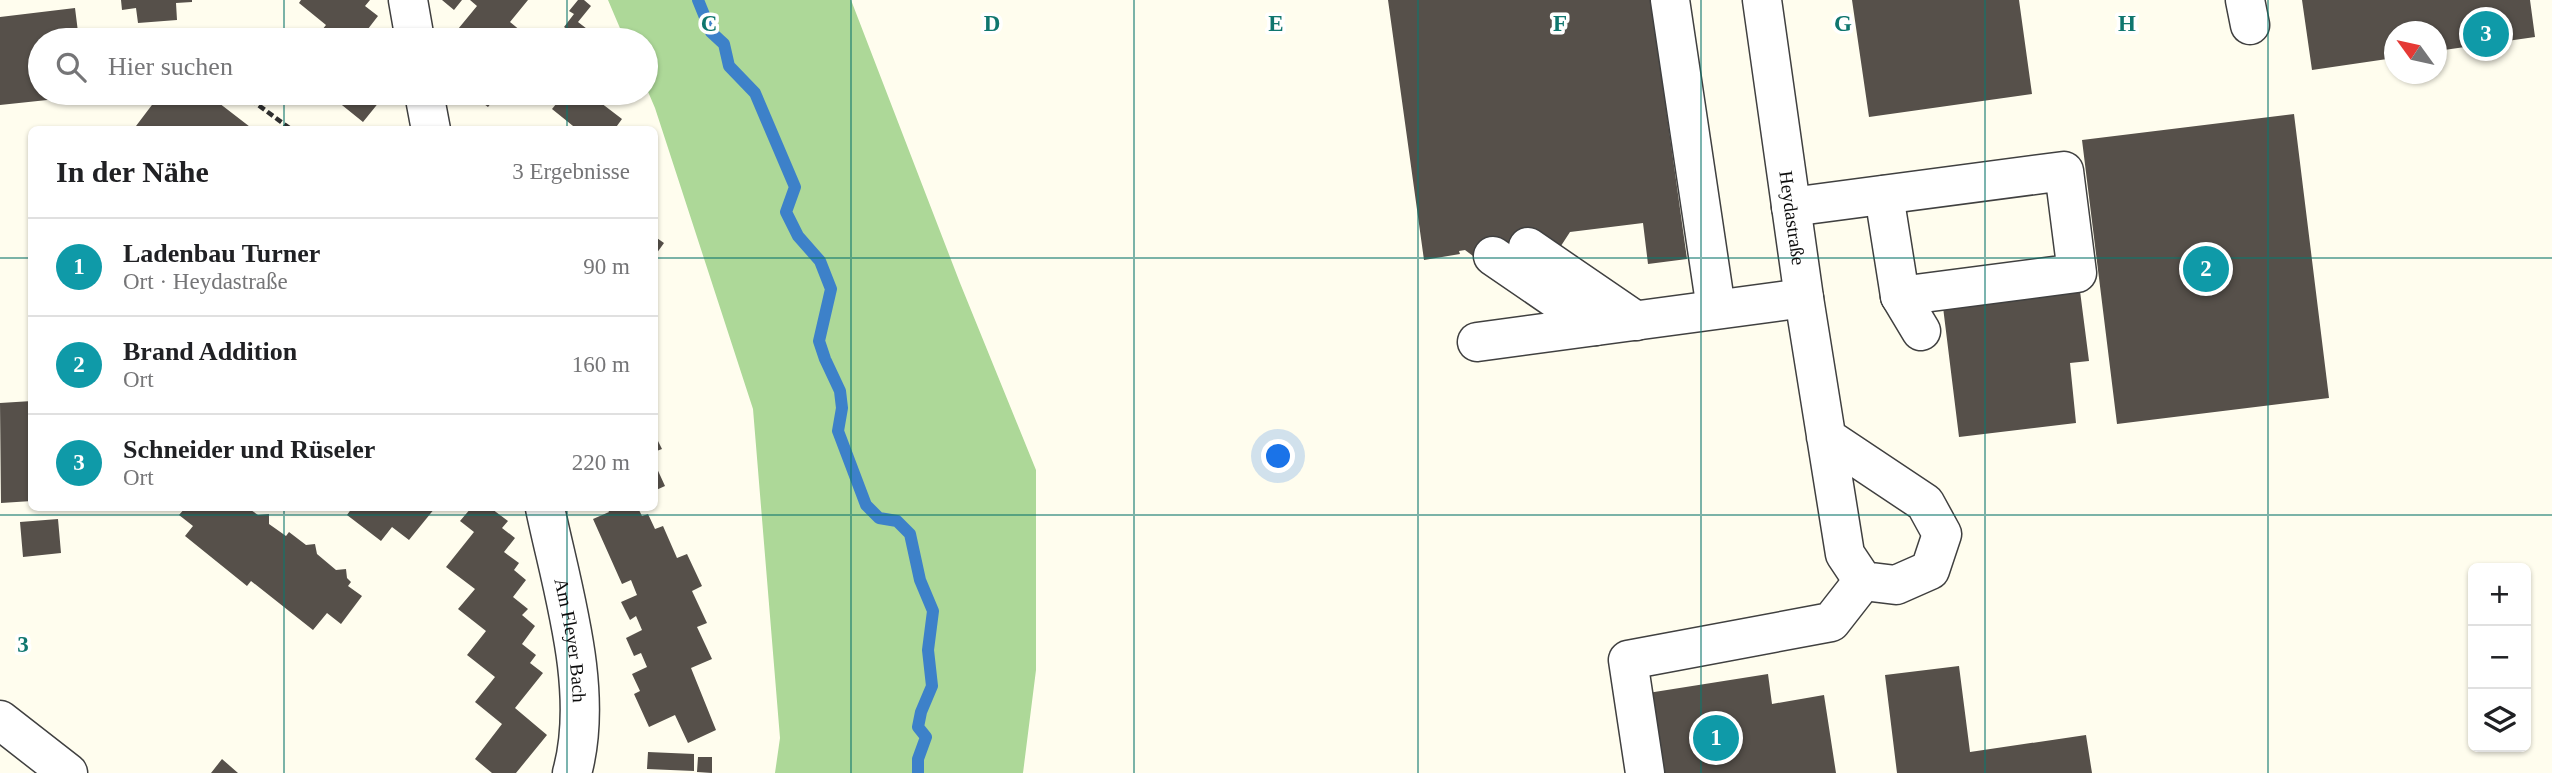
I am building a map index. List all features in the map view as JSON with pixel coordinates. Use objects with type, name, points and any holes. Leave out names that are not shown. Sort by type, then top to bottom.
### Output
[{"type":"street","points":[[408,0],[413,28]]},
{"type":"street","points":[[1670,0],[1716,309]]},
{"type":"street","name":"Heydastraße","points":[[1762,0],[1804,298],[1845,554],[1863,581]]},
{"type":"street","points":[[426,105],[430,126]]},
{"type":"street","points":[[1791,207],[2064,171],[2077,273],[1900,296]]},
{"type":"street","points":[[1885,195],[1900,296],[1921,331]]},
{"type":"street","points":[[1595,326],[1511,251],[1636,321]]},
{"type":"street","points":[[1477,342],[1804,298]]},
{"type":"street","points":[[1645,773],[1628,660],[1831,622],[1863,581],[1896,585],[1930,570],[1942,534],[1925,503],[1825,438]]},
{"type":"street","name":"Am Fleyer Bach","points":[[546,511],[581,678],[579,751],[572,773]]},
{"type":"street","points":[[0,720],[68,773]]},
{"type":"path","points":[[258,105],[287,126]]},
{"type":"green space","points":[[608,0],[851,0],[960,283],[1036,470],[1036,670],[1023,773],[775,773],[780,738],[753,409],[654,105],[658,105],[658,28],[620,28]]},
{"type":"building","points":[[121,0],[192,2],[176,3],[177,20],[138,23],[136,8],[122,10]]},
{"type":"building","points":[[301,0],[370,0],[365,6],[378,16],[369,28],[324,28],[326,25],[299,3]]},
{"type":"building","points":[[442,0],[462,0],[454,10]]},
{"type":"building","points":[[470,0],[528,0],[510,22],[517,28],[459,28],[477,6]]},
{"type":"building","points":[[578,0],[584,0],[591,6],[578,22],[586,28],[564,27],[574,14],[569,11]]},
{"type":"building","points":[[1388,0],[1651,0],[1687,259],[1648,264],[1643,223],[1570,232],[1557,252],[1485,265],[1465,250],[1459,251],[1460,254],[1424,260]]},
{"type":"building","points":[[1852,0],[2019,0],[2032,94],[1869,117]]},
{"type":"building","points":[[2302,0],[2530,0],[2535,37],[2447,50],[2447,21],[2384,21],[2384,59],[2312,70]]},
{"type":"building","points":[[75,8],[78,28],[28,28],[28,102],[0,105],[0,17]]},
{"type":"building","points":[[152,105],[222,105],[249,126],[136,126]]},
{"type":"building","points":[[342,105],[377,105],[363,122]]},
{"type":"building","points":[[555,105],[604,105],[622,119],[617,126],[573,126],[552,109]]},
{"type":"building","points":[[2294,114],[2329,398],[2117,424],[2082,140]]},
{"type":"building","points":[[658,239],[664,243],[658,251]]},
{"type":"building","points":[[2080,291],[2089,361],[2070,363],[2076,423],[1959,437],[1943,307]]},
{"type":"building","points":[[28,401],[28,501],[1,503],[0,403]]},
{"type":"building","points":[[658,471],[665,486],[658,489]]},
{"type":"building","points":[[182,511],[252,511],[258,515],[269,514],[269,524],[286,536],[289,532],[306,545],[315,544],[317,554],[336,570],[346,569],[347,578],[351,582],[348,586],[362,596],[341,624],[327,613],[313,630],[251,581],[247,586],[185,536],[193,526],[179,515]]},
{"type":"building","points":[[350,511],[433,511],[409,540],[392,527],[381,541],[347,515]]},
{"type":"building","points":[[468,511],[495,511],[508,521],[502,528],[515,538],[504,552],[519,563],[514,570],[526,580],[513,597],[528,609],[522,615],[535,626],[522,644],[536,655],[530,663],[543,673],[515,708],[547,735],[516,773],[492,773],[475,759],[502,724],[475,702],[495,677],[467,655],[486,631],[458,609],[475,589],[446,567],[474,532],[460,521]]},
{"type":"building","points":[[640,511],[642,516],[648,514],[655,529],[663,526],[677,558],[687,554],[702,586],[692,591],[707,623],[697,627],[712,659],[691,668],[716,730],[688,743],[675,715],[649,727],[634,694],[640,691],[632,674],[647,667],[641,653],[634,656],[626,638],[642,630],[636,616],[630,620],[621,602],[637,595],[631,580],[622,584],[593,519],[609,512]]},
{"type":"building","points":[[58,519],[61,553],[23,557],[20,522]]},
{"type":"building","points":[[1959,666],[1970,752],[2086,735],[2092,773],[1897,773],[1885,675]]},
{"type":"building","points":[[1768,674],[1772,704],[1824,695],[1836,773],[1660,773],[1648,693]]},
{"type":"building","points":[[648,752],[694,754],[694,771],[647,769]]},
{"type":"building","points":[[698,757],[712,757],[712,773],[697,772]]},
{"type":"building","points":[[222,759],[238,773],[211,773]]},
{"type":"waterway","points":[[698,0],[711,32],[724,44],[729,66],[755,93],[795,187],[786,212],[798,236],[820,261],[831,289],[819,341],[840,391],[842,408],[838,431],[866,505],[879,518],[897,521],[910,534],[920,580],[933,611],[928,650],[932,686],[918,727],[926,737],[918,759],[918,773]]},
{"type":"place","name":"Schneider und Rüseler","points":[[2486,34]]},
{"type":"place","name":"Brand Addition","points":[[2206,269]]},
{"type":"place","name":"Ladenbau Turner","points":[[1716,738]]}]
